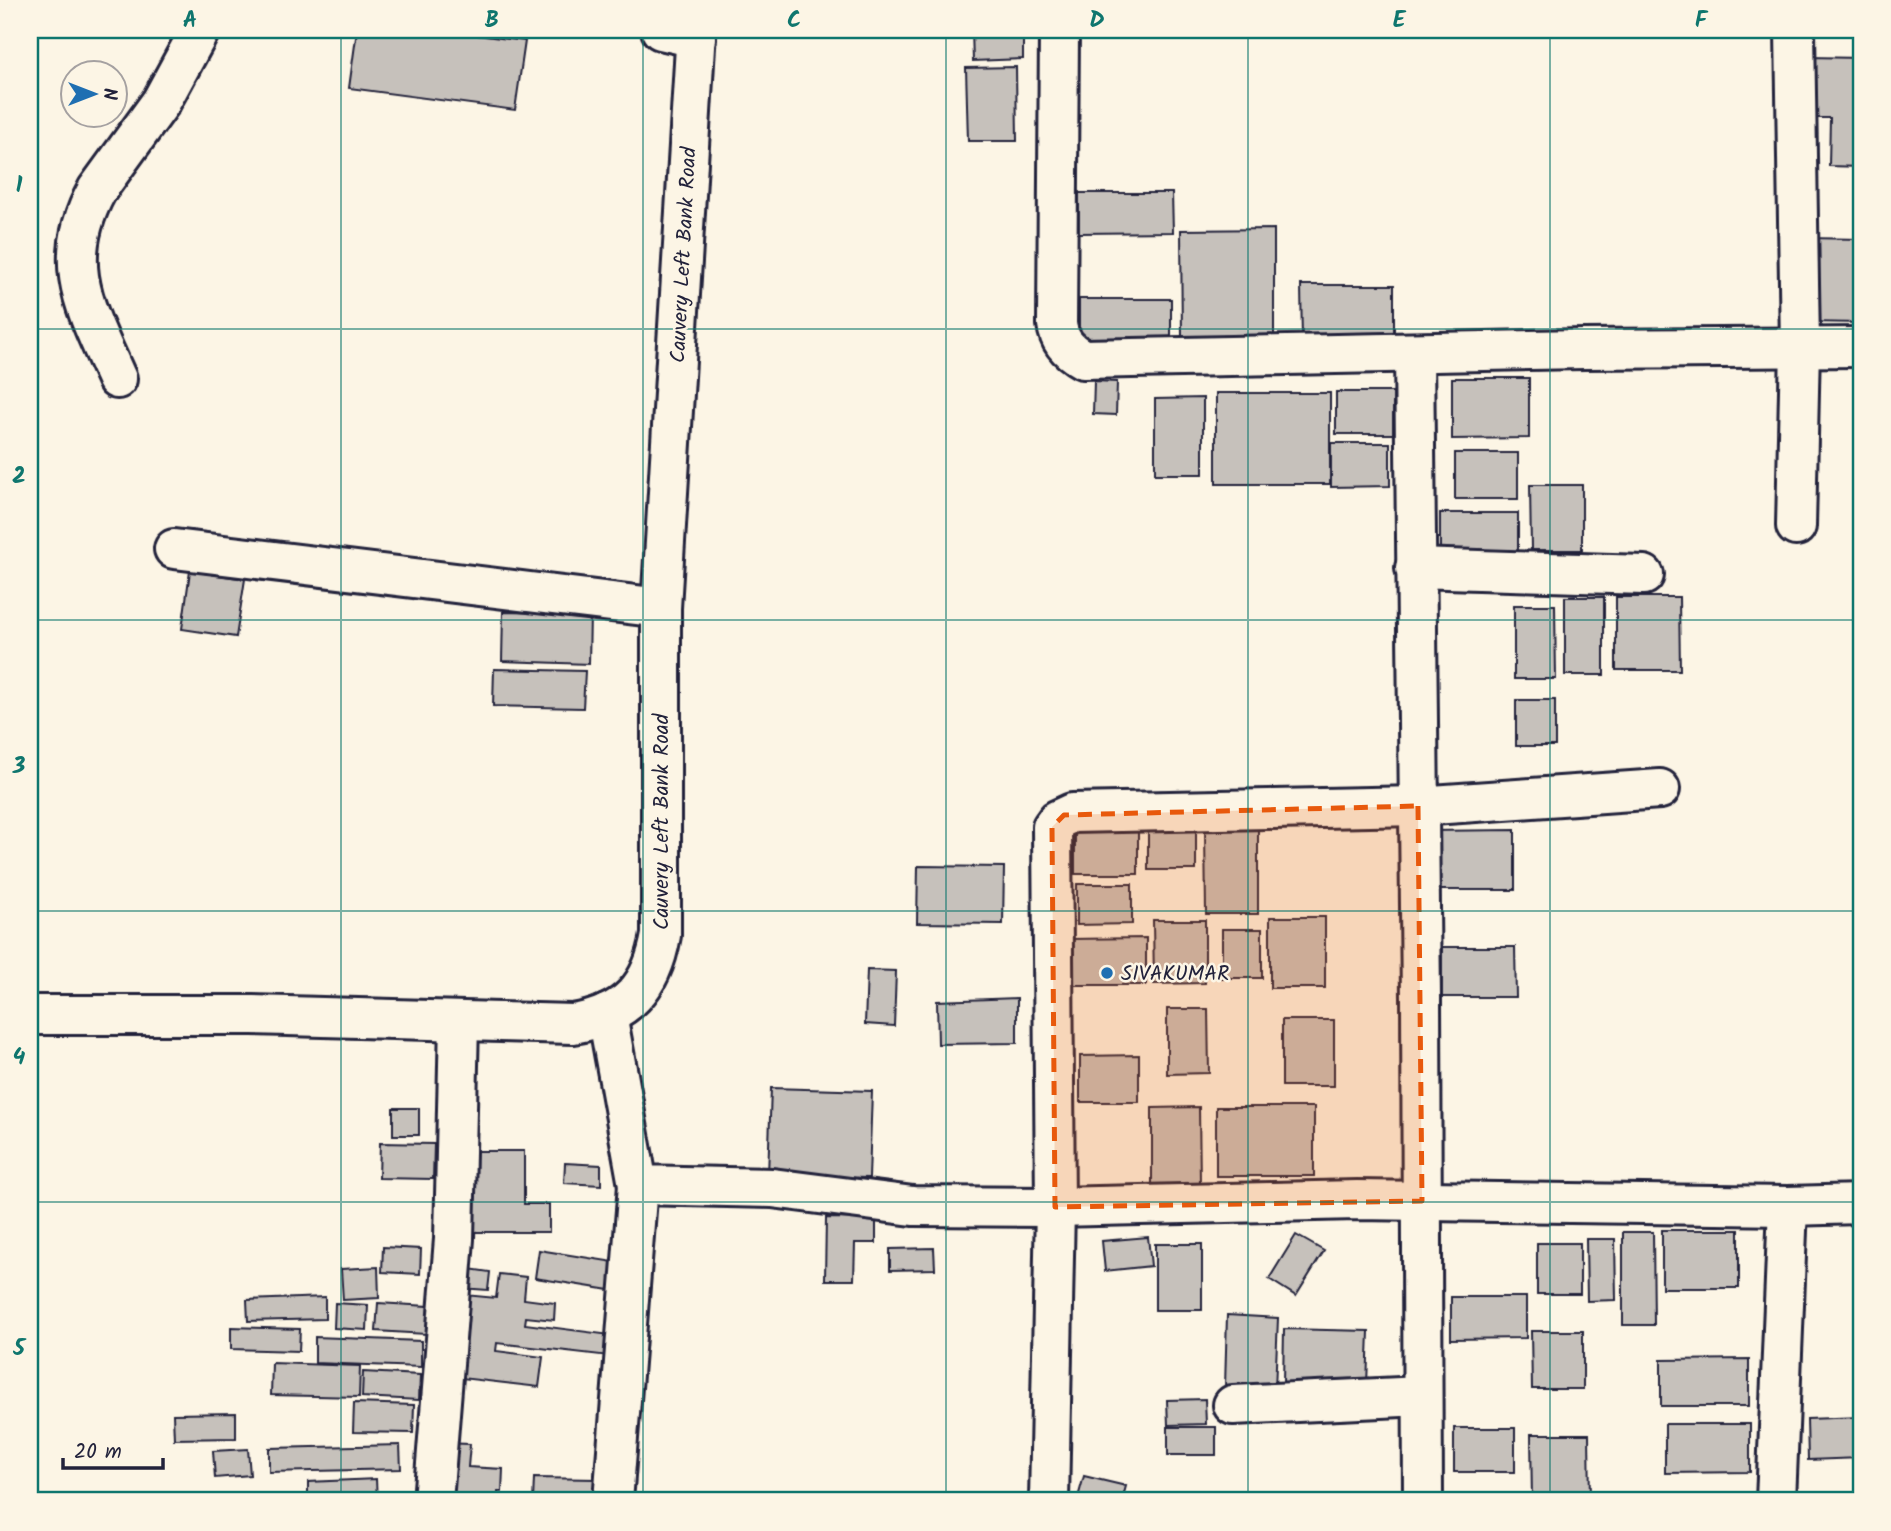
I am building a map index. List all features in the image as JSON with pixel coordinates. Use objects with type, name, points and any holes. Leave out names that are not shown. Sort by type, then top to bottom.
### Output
[{"type":"street","points":[[117,379],[79,286],[78,244],[89,205],[97,190],[161,102],[200,30]]},
{"type":"street","points":[[1059,30],[1057,324],[1058,334],[1069,352],[1083,359],[1861,347]]},
{"type":"street","points":[[1796,30],[1800,346],[1796,526]]},
{"type":"street","name":"Cauvery Left Bank Road","points":[[30,1015],[252,1015],[573,1024],[607,1014],[626,1004],[646,981],[655,960],[661,934],[661,608],[684,32]]},
{"type":"street","points":[[1414,353],[1423,1501]]},
{"type":"street","points":[[174,549],[661,608]]},
{"type":"street","points":[[1415,568],[1644,575]]},
{"type":"street","points":[[1049,1501],[1055,1207],[1052,827],[1056,820],[1072,813],[1418,806],[1660,789]]},
{"type":"street","points":[[607,1014],[638,1185],[613,1501]]},
{"type":"street","points":[[433,1501],[454,1239],[458,1022]]},
{"type":"street","points":[[638,1185],[772,1188],[913,1206],[1055,1207],[1422,1201],[1788,1206],[1861,1204]]},
{"type":"street","points":[[1776,1501],[1788,1206]]},
{"type":"street","points":[[1233,1405],[1422,1396]]},
{"type":"highlighted area","points":[[1418,806],[1422,1201],[1055,1207],[1052,827],[1064,815]]},
{"type":"building","points":[[357,30],[437,30],[525,41],[515,110],[349,88]]},
{"type":"building","points":[[972,30],[1023,30],[1023,59],[973,61]]},
{"type":"building","points":[[1809,57],[1861,58],[1861,167],[1829,166],[1830,118],[1808,118]]},
{"type":"building","points":[[1016,67],[1017,141],[968,141],[966,68]]},
{"type":"building","points":[[1079,193],[1172,193],[1173,232],[1079,233]]},
{"type":"building","points":[[1274,229],[1274,337],[1182,337],[1181,230]]},
{"type":"building","points":[[1807,238],[1861,239],[1861,323],[1806,322]]},
{"type":"building","points":[[1301,285],[1394,285],[1394,339],[1302,340]]},
{"type":"building","points":[[1079,299],[1171,299],[1171,345],[1079,346]]},
{"type":"building","points":[[1452,378],[1529,378],[1529,438],[1452,439]]},
{"type":"building","points":[[1094,381],[1117,382],[1116,415],[1093,414]]},
{"type":"building","points":[[1336,392],[1393,392],[1393,434],[1336,434]]},
{"type":"building","points":[[1216,393],[1330,393],[1330,484],[1216,484]]},
{"type":"building","points":[[1203,398],[1203,474],[1155,474],[1155,399]]},
{"type":"building","points":[[1331,443],[1390,443],[1390,486],[1331,487]]},
{"type":"building","points":[[1455,453],[1518,453],[1518,499],[1455,499]]},
{"type":"building","points":[[1530,485],[1582,485],[1582,550],[1531,550]]},
{"type":"building","points":[[1440,513],[1518,513],[1518,558],[1440,559]]},
{"type":"building","points":[[190,571],[245,579],[236,637],[182,629]]},
{"type":"building","points":[[1565,597],[1604,597],[1604,675],[1565,675]]},
{"type":"building","points":[[1616,597],[1679,597],[1680,670],[1616,670]]},
{"type":"building","points":[[1514,605],[1555,605],[1556,679],[1514,679]]},
{"type":"building","points":[[503,612],[590,614],[589,664],[502,661]]},
{"type":"building","points":[[494,669],[585,671],[583,708],[493,706]]},
{"type":"building","points":[[1516,700],[1555,700],[1555,746],[1516,746]]},
{"type":"building","points":[[1148,826],[1196,826],[1196,870],[1148,870]]},
{"type":"building","points":[[1075,828],[1138,828],[1138,874],[1075,874]]},
{"type":"building","points":[[1258,828],[1258,914],[1206,914],[1205,829]]},
{"type":"building","points":[[1515,830],[1515,890],[1427,890],[1426,831]]},
{"type":"building","points":[[918,866],[1004,867],[1003,924],[917,923]]},
{"type":"building","points":[[1077,884],[1132,884],[1132,924],[1077,925]]},
{"type":"building","points":[[1270,917],[1325,917],[1325,988],[1270,988]]},
{"type":"building","points":[[1153,920],[1205,920],[1205,983],[1154,984]]},
{"type":"building","points":[[1222,929],[1262,929],[1262,978],[1222,978]]},
{"type":"building","name":"SIVAKUMAR","points":[[1146,938],[1146,985],[1067,985],[1067,939]]},
{"type":"building","points":[[1442,947],[1515,947],[1516,997],[1442,997]]},
{"type":"building","points":[[867,970],[896,971],[894,1026],[865,1024]]},
{"type":"building","points":[[1017,998],[1017,1043],[938,1044],[937,1001]]},
{"type":"building","points":[[1167,1009],[1208,1009],[1209,1073],[1167,1074]]},
{"type":"building","points":[[1282,1020],[1334,1020],[1334,1086],[1282,1086]]},
{"type":"building","points":[[1139,1055],[1139,1102],[1080,1102],[1080,1056]]},
{"type":"building","points":[[771,1088],[872,1091],[869,1178],[768,1176]]},
{"type":"building","points":[[1199,1107],[1200,1184],[1152,1184],[1152,1108]]},
{"type":"building","points":[[1216,1107],[1314,1107],[1314,1176],[1216,1176]]},
{"type":"building","points":[[393,1108],[419,1108],[419,1135],[393,1135]]},
{"type":"building","points":[[380,1143],[434,1144],[433,1179],[379,1178]]},
{"type":"building","points":[[466,1151],[524,1151],[524,1204],[549,1204],[549,1232],[473,1232]]},
{"type":"building","points":[[565,1163],[601,1165],[601,1185],[564,1183]]},
{"type":"building","points":[[826,1218],[876,1219],[876,1243],[855,1243],[854,1280],[825,1280]]},
{"type":"building","points":[[1662,1230],[1739,1230],[1739,1288],[1662,1288]]},
{"type":"building","points":[[1623,1232],[1653,1232],[1654,1325],[1623,1325]]},
{"type":"building","points":[[1296,1235],[1324,1251],[1296,1296],[1269,1279]]},
{"type":"building","points":[[1148,1237],[1151,1266],[1105,1271],[1102,1241]]},
{"type":"building","points":[[1586,1239],[1615,1239],[1616,1300],[1587,1301]]},
{"type":"building","points":[[1537,1243],[1580,1243],[1580,1294],[1537,1294]]},
{"type":"building","points":[[1155,1244],[1202,1244],[1202,1310],[1155,1310]]},
{"type":"building","points":[[383,1247],[421,1249],[420,1274],[382,1272]]},
{"type":"building","points":[[934,1248],[935,1269],[890,1270],[890,1249]]},
{"type":"building","points":[[539,1250],[614,1262],[610,1290],[535,1278]]},
{"type":"building","points":[[378,1267],[379,1298],[343,1300],[341,1269]]},
{"type":"building","points":[[462,1268],[490,1272],[488,1290],[461,1288]]},
{"type":"building","points":[[499,1274],[526,1277],[524,1299],[555,1303],[554,1320],[526,1317],[525,1324],[611,1335],[609,1356],[497,1343],[496,1351],[543,1357],[539,1387],[452,1377],[465,1295],[496,1298]]},
{"type":"building","points":[[325,1297],[325,1319],[248,1321],[247,1300]]},
{"type":"building","points":[[1451,1297],[1526,1297],[1526,1338],[1451,1339]]},
{"type":"building","points":[[335,1303],[368,1305],[367,1330],[334,1328]]},
{"type":"building","points":[[378,1303],[428,1306],[426,1334],[376,1331]]},
{"type":"building","points":[[1227,1315],[1278,1318],[1275,1389],[1225,1387]]},
{"type":"building","points":[[231,1327],[300,1329],[299,1351],[231,1349]]},
{"type":"building","points":[[1284,1329],[1369,1331],[1367,1385],[1283,1383]]},
{"type":"building","points":[[1531,1331],[1583,1331],[1583,1389],[1532,1389]]},
{"type":"building","points":[[315,1337],[421,1341],[421,1367],[315,1363]]},
{"type":"building","points":[[1749,1359],[1749,1406],[1661,1406],[1661,1360]]},
{"type":"building","points":[[272,1363],[360,1366],[359,1397],[271,1395]]},
{"type":"building","points":[[363,1372],[420,1375],[419,1400],[362,1397]]},
{"type":"building","points":[[1205,1399],[1206,1424],[1168,1425],[1167,1400]]},
{"type":"building","points":[[354,1403],[414,1405],[413,1433],[353,1432]]},
{"type":"building","points":[[236,1413],[236,1438],[174,1439],[173,1414]]},
{"type":"building","points":[[1861,1417],[1861,1458],[1808,1460],[1807,1419]]},
{"type":"building","points":[[1665,1424],[1750,1424],[1750,1472],[1665,1473]]},
{"type":"building","points":[[1168,1427],[1216,1427],[1216,1455],[1168,1455]]},
{"type":"building","points":[[1454,1428],[1515,1428],[1515,1472],[1454,1472]]},
{"type":"building","points":[[1531,1434],[1589,1434],[1590,1501],[1532,1501]]},
{"type":"building","points":[[442,1443],[470,1444],[468,1467],[503,1469],[502,1492],[498,1492],[498,1501],[439,1501]]},
{"type":"building","points":[[400,1445],[401,1469],[269,1472],[269,1448]]},
{"type":"building","points":[[248,1449],[250,1475],[215,1478],[213,1451]]},
{"type":"building","points":[[1084,1476],[1126,1486],[1122,1501],[1077,1501]]},
{"type":"building","points":[[534,1478],[598,1479],[597,1501],[533,1501]]},
{"type":"building","points":[[376,1479],[377,1501],[308,1501],[308,1482]]},
{"type":"place","name":"SIVAKUMAR","points":[[1107,973]]}]
